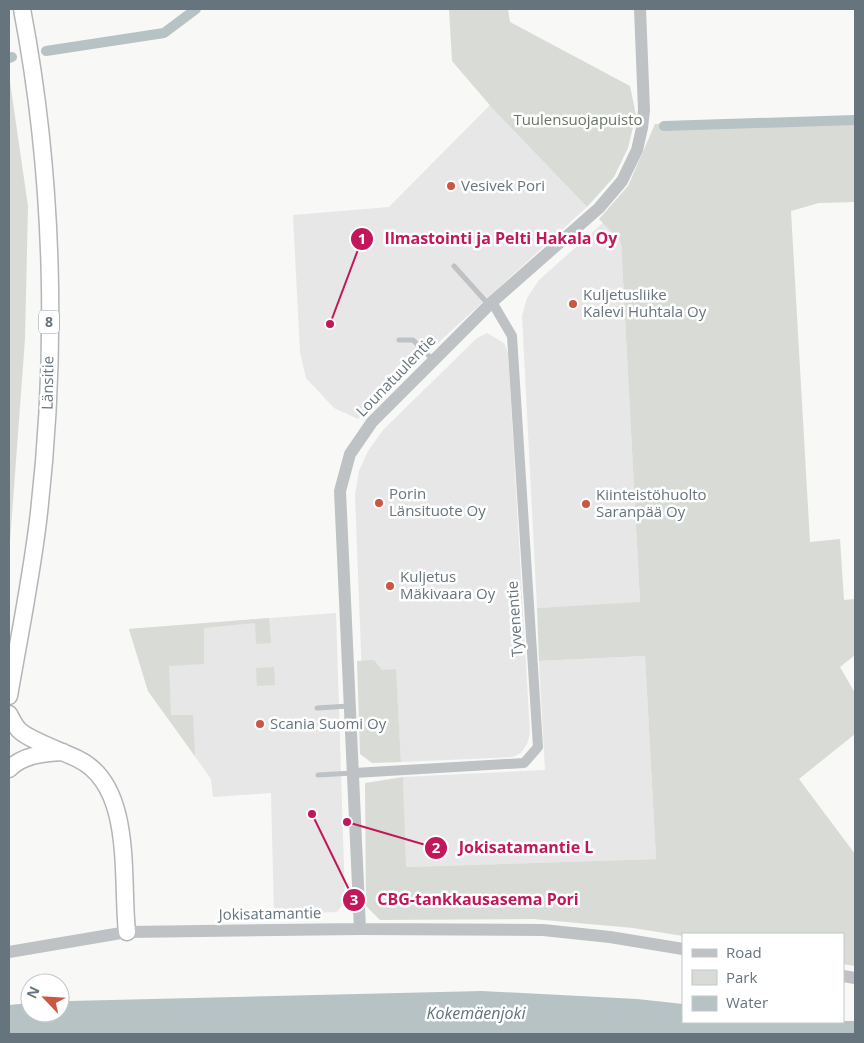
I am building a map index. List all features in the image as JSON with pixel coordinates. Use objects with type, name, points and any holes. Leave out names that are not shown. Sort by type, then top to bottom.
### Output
[{"type":"highway","name":"Länsitie","points":[[9,696],[38,521],[47,420],[49,330],[48,241],[44,165],[22,9]]},
{"type":"highway","points":[[9,714],[21,732],[63,752],[96,771],[103,778],[114,800],[120,832],[127,932]]},
{"type":"highway","points":[[9,769],[20,760],[33,756],[63,752]]},
{"type":"street","name":"Lounatuulentie","points":[[360,929],[340,490],[350,454],[372,422],[490,304],[599,208],[622,181],[637,150],[644,110],[640,9]]},
{"type":"street","name":"Tyvenentie","points":[[354,773],[524,763],[538,747],[512,336],[490,304]]},
{"type":"street","name":"Jokisatamantie","points":[[9,952],[127,932],[360,929],[543,930],[610,937],[682,949]]},
{"type":"lane","points":[[454,266],[490,304]]},
{"type":"lane","points":[[399,340],[413,340],[434,360]]},
{"type":"lane","points":[[317,708],[351,706]]},
{"type":"lane","points":[[318,775],[354,773]]},
{"type":"shaded area","points":[[490,105],[587,207],[382,394],[358,419],[334,408],[306,378],[300,352],[293,215],[389,207]]},
{"type":"shaded area","points":[[603,223],[621,242],[640,603],[537,608],[522,316],[527,298],[539,280]]},
{"type":"shaded area","points":[[487,333],[504,343],[508,353],[530,733],[527,744],[521,753],[513,757],[401,762],[396,676],[362,677],[355,495],[359,471],[368,451],[383,430],[477,338]]},
{"type":"shaded area","points":[[336,613],[345,901],[337,912],[274,914],[271,793],[213,797],[211,779],[148,691],[129,629]]},
{"type":"shaded area","points":[[645,656],[656,859],[405,867],[403,777],[545,770],[539,661]]},
{"type":"green space","name":"Tuulensuojapuisto","points":[[449,9],[508,9],[510,22],[630,86],[636,115],[628,148],[614,177],[587,207],[494,110],[452,61]]},
{"type":"green space","points":[[9,75],[28,206],[25,339],[9,555]]},
{"type":"green space","points":[[855,118],[855,202],[819,203],[791,211],[810,542],[840,539],[844,600],[855,599],[855,655],[840,667],[855,693],[855,734],[799,779],[855,854],[855,966],[844,964],[844,933],[682,933],[682,936],[633,928],[533,919],[380,920],[366,906],[365,783],[403,777],[406,867],[656,859],[645,656],[539,661],[537,608],[640,602],[621,242],[599,219],[628,186],[655,124]]},
{"type":"green space","points":[[269,618],[271,643],[256,644],[255,623],[204,628],[204,664],[169,666],[171,715],[193,715],[195,756],[148,691],[129,629]]},
{"type":"green space","points":[[374,660],[382,670],[396,669],[401,762],[372,763],[360,754],[357,661]]},
{"type":"green space","points":[[274,667],[275,685],[257,686],[256,668]]},
{"type":"water","name":"Kokemäenjoki","points":[[482,991],[637,999],[682,1004],[682,1023],[844,1023],[844,1021],[855,1021],[855,1034],[9,1034],[9,1005],[20,1004],[20,1023],[70,1023],[70,1001]]},
{"type":"waterway","points":[[46,51],[164,33],[196,9]]},
{"type":"waterway","points":[[664,126],[855,120]]},
{"type":"place","name":"Vesivek Pori","points":[[451,186]]},
{"type":"place","name":"Kuljetusliike Kalevi Huhtala Oy","points":[[573,304]]},
{"type":"place","name":"Ilmastointi ja Pelti Hakala Oy","points":[[330,324]]},
{"type":"place","name":"Porin Länsituote Oy","points":[[379,503]]},
{"type":"place","name":"Kiinteistöhuolto Saranpää Oy","points":[[586,504]]},
{"type":"place","name":"Kuljetus Mäkivaara Oy","points":[[390,586]]},
{"type":"place","name":"Scania Suomi Oy","points":[[260,724]]},
{"type":"place","name":"CBG-tankkausasema Pori","points":[[312,814]]},
{"type":"place","name":"Jokisatamantie L","points":[[347,822]]}]
